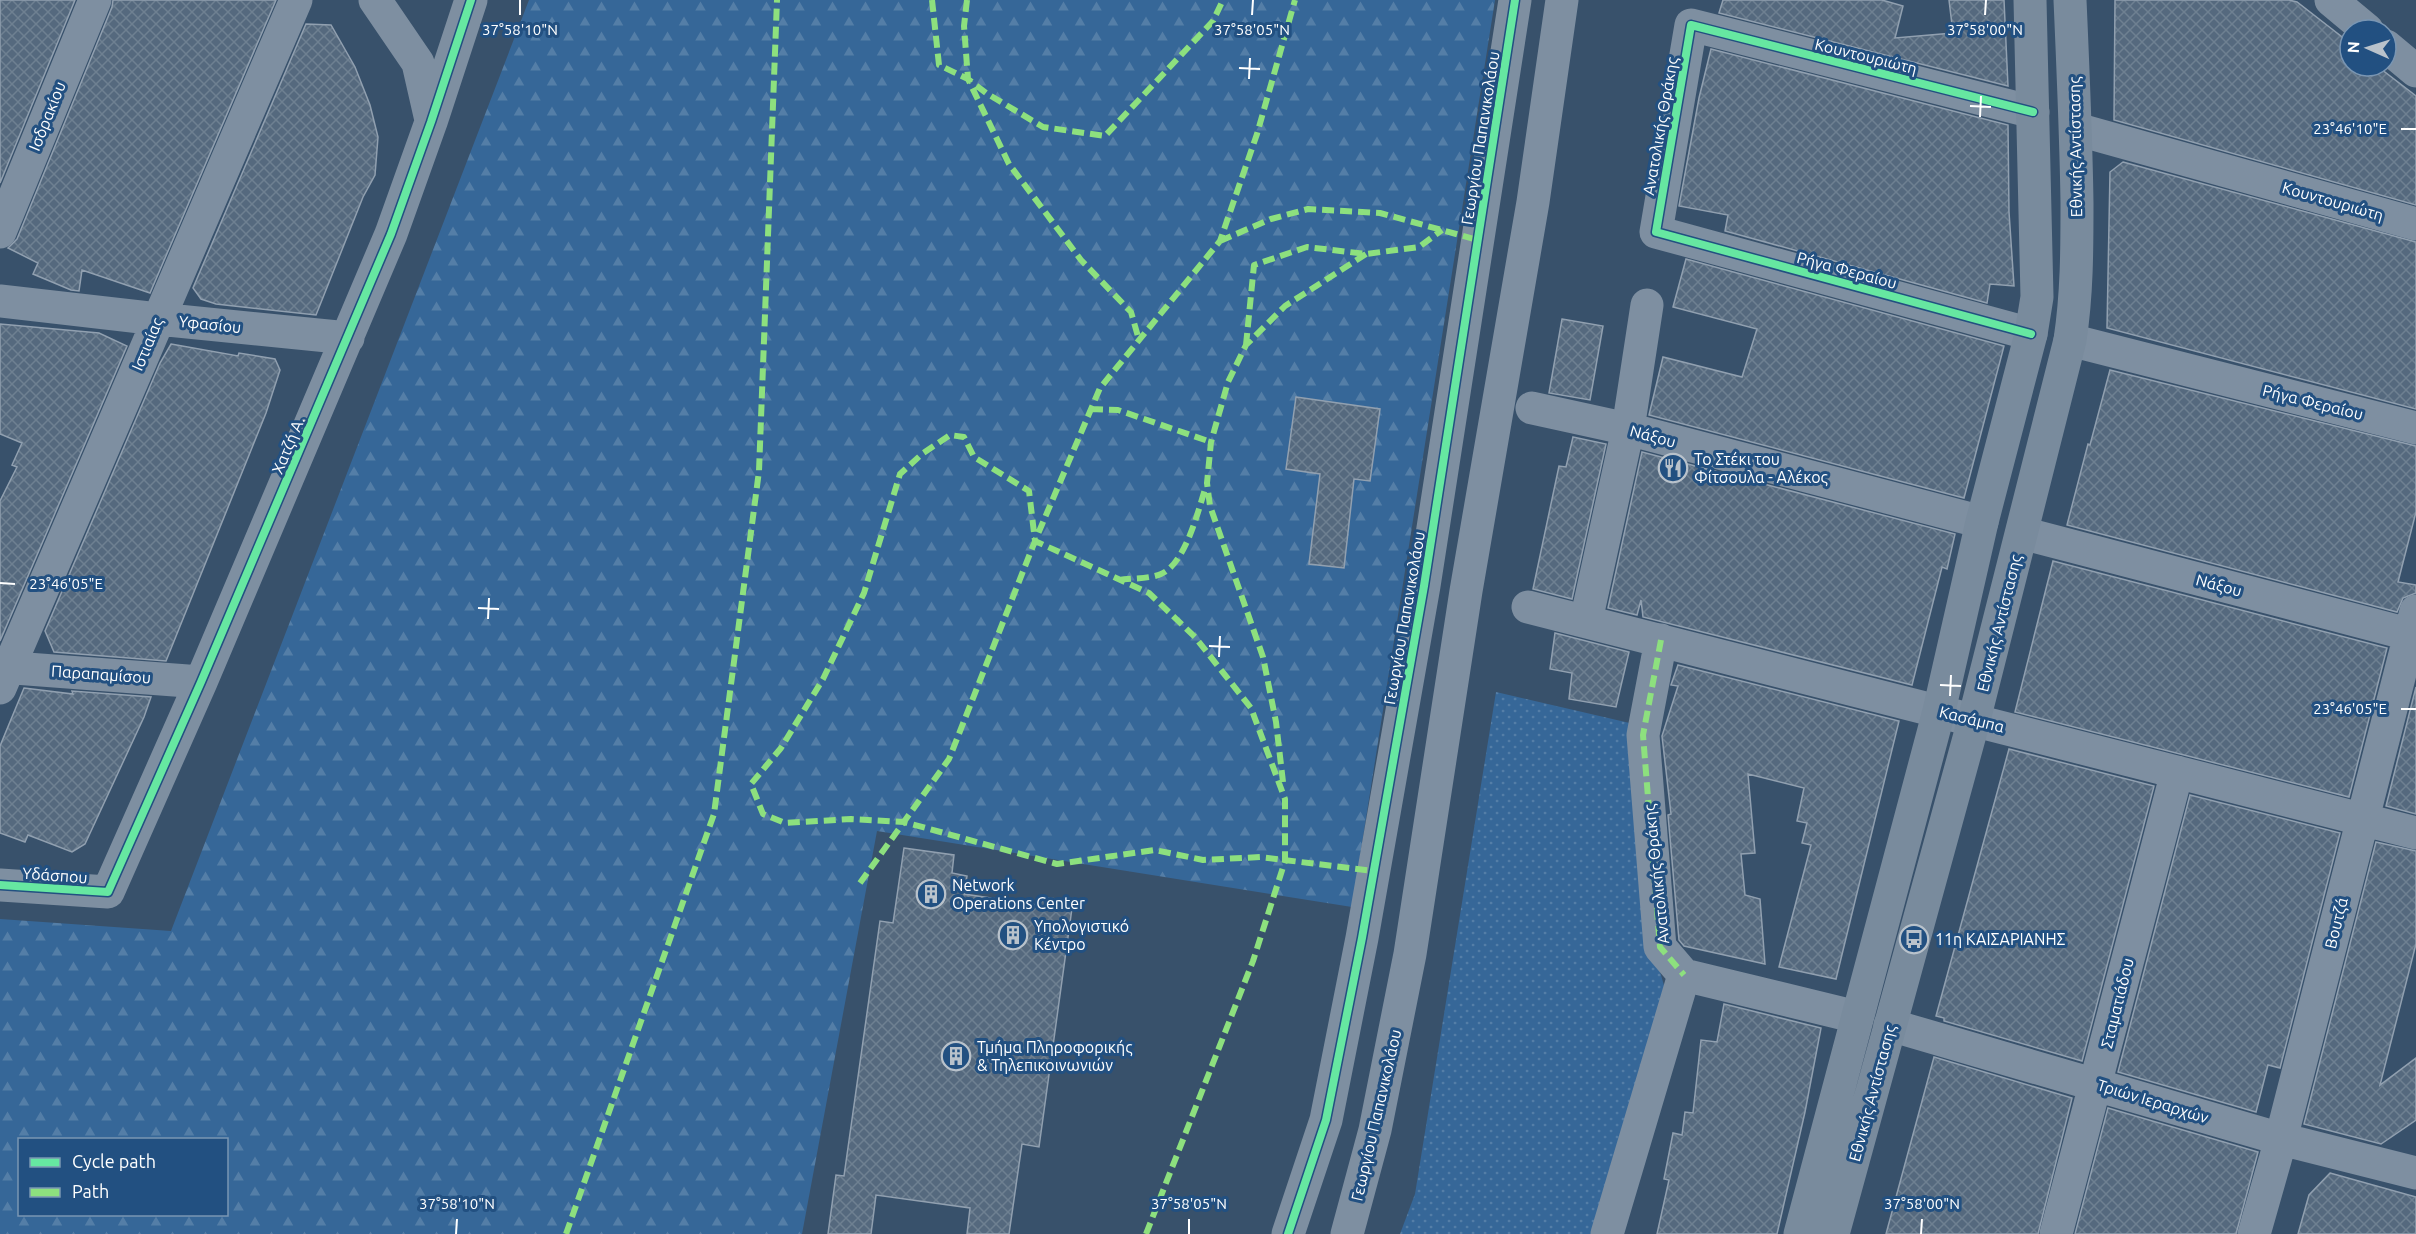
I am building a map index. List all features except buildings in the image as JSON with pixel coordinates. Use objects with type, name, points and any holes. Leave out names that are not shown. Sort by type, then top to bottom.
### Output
[{"type":"main road","name":"Εθνικής Αντίστασης","points":[[1800,1234],[1939,711],[1982,522],[2031,334],[2037,297],[2030,0]]},
{"type":"main road","name":"Εθνικής Αντίστασης","points":[[1833,1234],[1974,720],[2070,340],[2075,307],[2077,267],[2076,129],[2070,0]]},
{"type":"street","name":"Ισδρακίου","points":[[0,232],[95,0]]},
{"type":"street","name":"Ιστιαίας","points":[[3,674],[296,0]]},
{"type":"street","points":[[375,0],[418,63],[431,122]]},
{"type":"street","name":"Χατζή Α.","points":[[108,892],[201,682],[391,234],[471,0]]},
{"type":"street","name":"Γεωργίου Παπανικολάου","points":[[1288,1234],[1326,1120],[1364,927],[1424,586],[1515,0]]},
{"type":"street","name":"Γεωργίου Παπανικολάου","points":[[1347,1234],[1375,1130],[1410,954],[1466,591],[1533,202],[1562,0]]},
{"type":"street","points":[[2337,1],[2355,18]]},
{"type":"street","name":"Κουντουριώτη","points":[[1691,25],[2033,112]]},
{"type":"street","name":"Ανατολικής Θράκης","points":[[1656,232],[1691,25]]},
{"type":"street","points":[[2398,56],[2416,71]]},
{"type":"street","name":"Κουντουριώτη","points":[[2076,129],[2416,225]]},
{"type":"street","name":"Ρήγα Φεραίου","points":[[1656,232],[2031,334]]},
{"type":"street","name":"Υφασίου","points":[[0,301],[158,320],[348,338]]},
{"type":"street","points":[[1586,621],[1628,429],[1647,305]]},
{"type":"street","name":"Ρήγα Φεραίου","points":[[2070,340],[2416,428]]},
{"type":"street","name":"Νάξου","points":[[1532,408],[1628,429],[1982,522]]},
{"type":"street","name":"Νάξου","points":[[2022,533],[2414,627]]},
{"type":"street","name":"Κασάμπα","points":[[1528,607],[2416,833]]},
{"type":"street","name":"Βουτζά","points":[[2254,1234],[2281,1139],[2362,819],[2414,627]]},
{"type":"street","name":"Ανατολικής Θράκης","points":[[1660,640],[1643,735],[1660,947],[1684,975]]},
{"type":"street","name":"Παραπαμίσου","points":[[3,674],[201,682]]},
{"type":"street","name":"Σταματιάδου","points":[[2056,1234],[2176,771]]},
{"type":"street","name":"Υδάσπου","points":[[0,885],[108,892]]},
{"type":"street","points":[[1607,1234],[1684,975],[1857,1017]]},
{"type":"street","name":"Τριών Ιεραρχών","points":[[1890,1026],[2281,1139],[2408,1163]]},
{"type":"green space","points":[[529,0],[1495,0],[1352,907],[877,831],[802,1234],[0,1234],[0,919],[171,931]]},
{"type":"green space","points":[[1496,692],[1634,724],[1648,930],[1665,989],[1597,1234],[1400,1234],[1415,1194]]},
{"type":"marked path","points":[[566,1234],[714,814],[759,471],[777,0]]},
{"type":"marked path","points":[[932,0],[939,65],[968,79],[1009,164],[1081,260],[1131,312],[1139,340]]},
{"type":"marked path","points":[[967,0],[964,26],[968,79],[986,93],[1043,127],[1105,136],[1213,21],[1223,0]]},
{"type":"marked path","points":[[860,883],[949,759],[1035,541],[1100,388],[1220,241],[1257,134],[1295,0]]},
{"type":"marked path","points":[[1220,241],[1271,219],[1308,209],[1380,213],[1478,240]]},
{"type":"marked path","points":[[1246,345],[1254,265],[1307,247],[1366,254],[1419,247],[1442,230]]},
{"type":"marked path","points":[[1283,782],[1276,722],[1263,657],[1210,506],[1207,483],[1211,442],[1228,382],[1246,345],[1285,306],[1366,254]]},
{"type":"marked path","points":[[1091,409],[1118,410],[1211,442]]},
{"type":"marked path","points":[[1146,1234],[1253,961],[1285,861],[1285,799],[1251,708],[1195,637],[1149,593],[1035,541],[1029,491],[974,457],[964,437],[950,435],[922,454],[900,474],[864,593],[823,679],[781,748],[751,784],[763,814],[785,823],[851,819],[904,822],[1057,864],[1155,850],[1203,860],[1260,857],[1374,871]]},
{"type":"marked path","points":[[1119,580],[1156,576],[1177,560],[1184,549],[1205,489]]},
{"type":"marked path","points":[[1661,640],[1643,735],[1660,947],[1684,975]]},
{"type":"cycle path","points":[[0,885],[108,892],[201,682],[391,234],[471,0]]},
{"type":"cycle path","points":[[1288,1234],[1326,1120],[1362,938],[1424,586],[1515,0]]},
{"type":"cycle path","points":[[2031,334],[1656,232],[1691,25],[2033,112]]},
{"type":"place","name":"Το Στέκι του Φίτσουλα - Αλέκος","points":[[1673,468]]},
{"type":"place","name":"Network Operations Center","points":[[931,894]]},
{"type":"place","name":"Υπολογιστικό Κέντρο","points":[[1013,935]]},
{"type":"place","name":"11η ΚΑΙΣΑΡΙΑΝΗΣ","points":[[1914,939]]},
{"type":"place","name":"Τμήμα Πληροφορικής & Τηλεπικοινωνιών","points":[[956,1056]]}]
